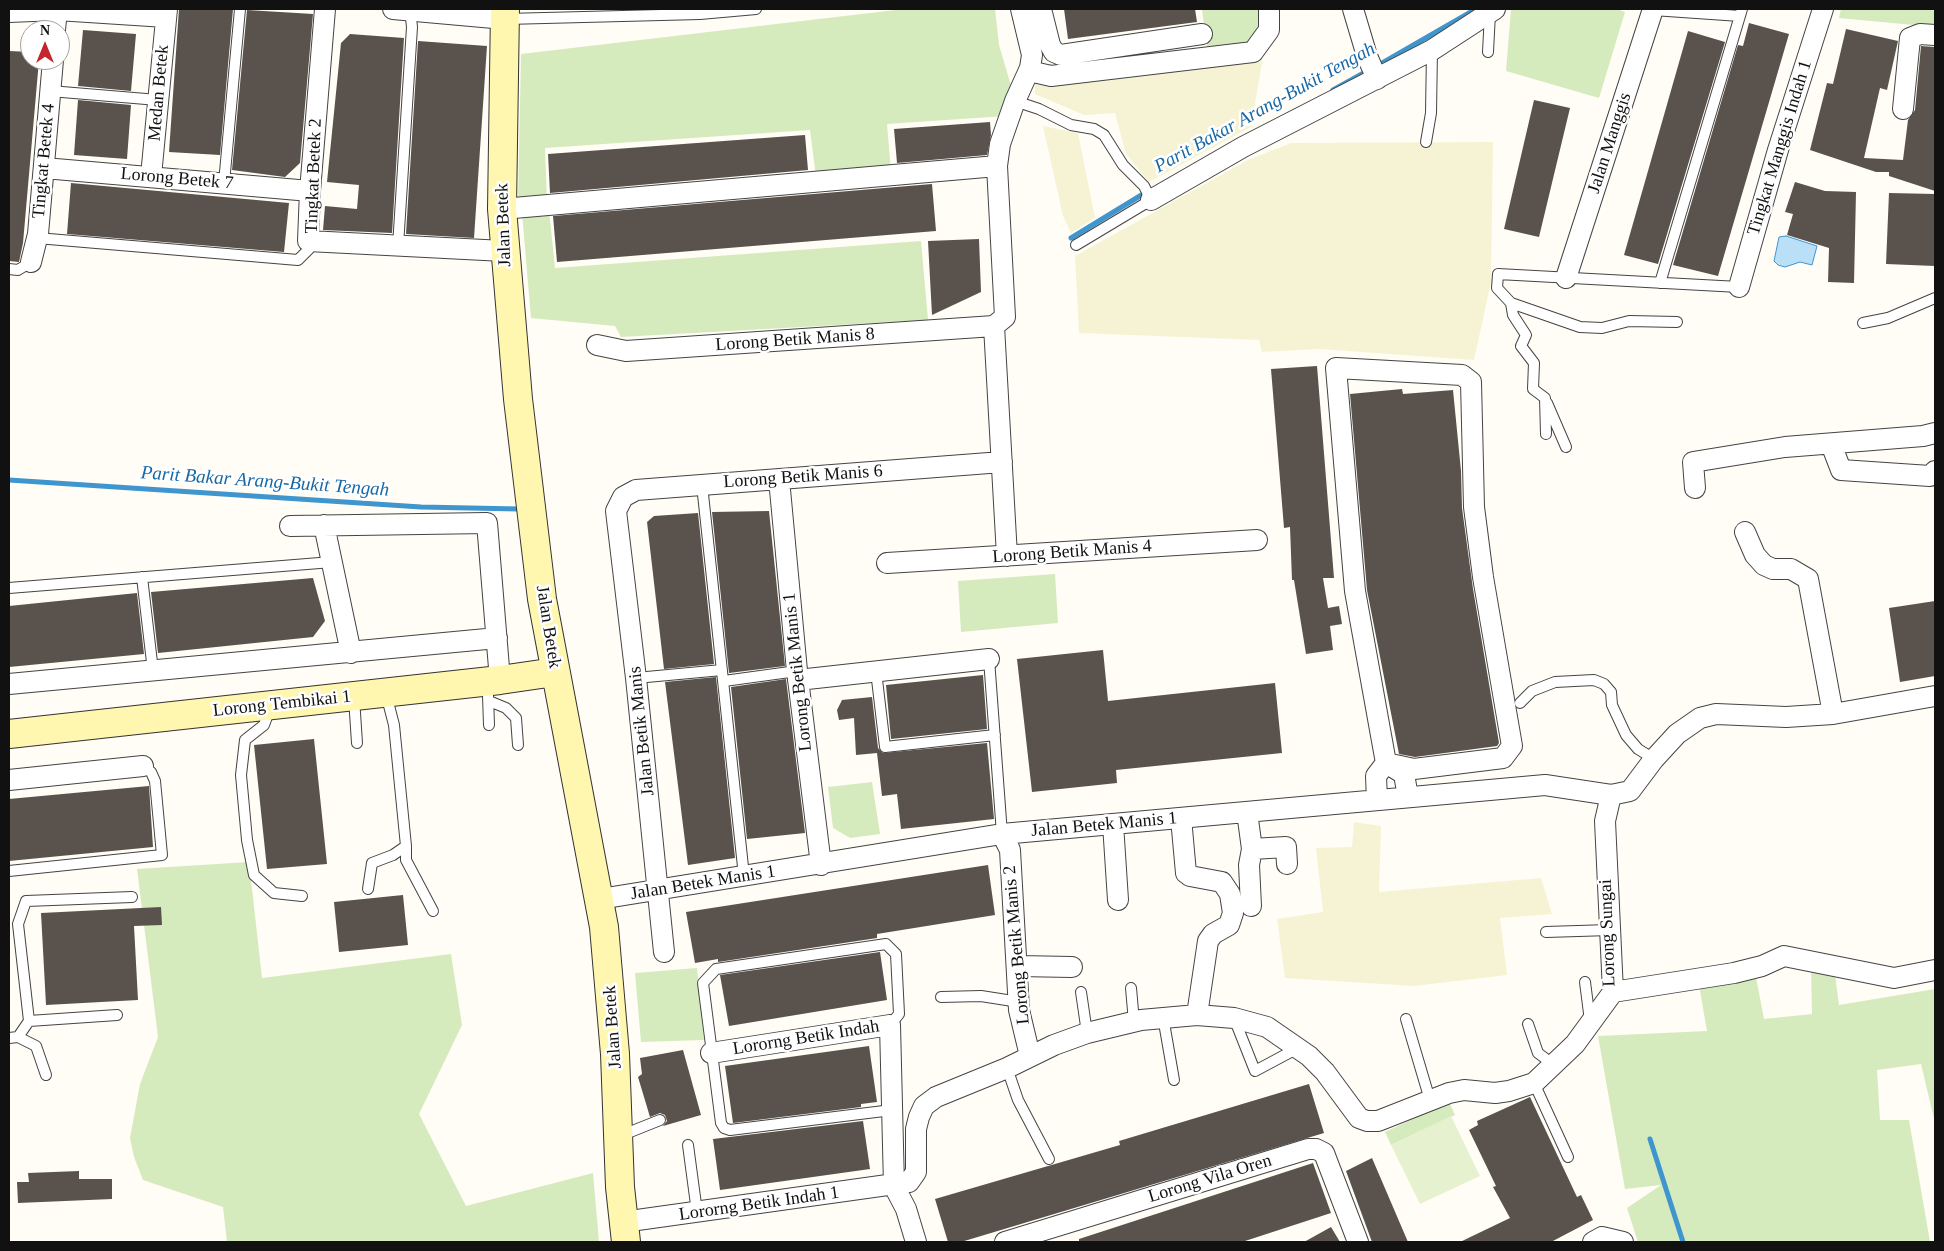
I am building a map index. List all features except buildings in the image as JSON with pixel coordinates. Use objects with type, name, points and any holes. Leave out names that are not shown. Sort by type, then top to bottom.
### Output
[{"type":"street","points":[[9,12],[57,9],[166,13]]},
{"type":"street","name":"Tingkat Betek 2","points":[[325,9],[310,191],[308,241],[504,251]]},
{"type":"street","points":[[405,9],[505,14]]},
{"type":"street","points":[[1007,556],[994,326],[1005,317],[997,166],[1000,144],[1015,101],[1029,71],[1032,54],[1021,9]]},
{"type":"street","points":[[1041,9],[1050,45],[1054,52],[1061,55],[1202,34]]},
{"type":"street","points":[[1029,71],[1051,76],[1253,52],[1269,30],[1269,9]]},
{"type":"street","points":[[1353,9],[1373,69]]},
{"type":"street","name":"Jalan Manggis","points":[[1566,278],[1651,9]]},
{"type":"street","name":"Tingkat Manggis Indah 1","points":[[1739,288],[1778,150],[1823,9]]},
{"type":"street","points":[[1148,193],[1243,147],[1373,69],[1432,50],[1493,11]]},
{"type":"street","name":"Medan Betek","points":[[151,176],[166,13]]},
{"type":"street","name":"Jalan Betek","points":[[505,14],[502,209],[504,251],[524,454],[542,599],[554,672],[577,776],[600,899],[611,989],[625,1232]]},
{"type":"street","points":[[1903,109],[1910,38],[1920,34],[1935,35]]},
{"type":"street","name":"Tingkat Betek 4","points":[[31,262],[37,238],[52,70]]},
{"type":"street","points":[[502,209],[997,166]]},
{"type":"street","name":"Lorong Betek 7","points":[[44,168],[310,191]]},
{"type":"street","name":"Lorong Betik Manis 8","points":[[597,345],[626,351],[994,326]]},
{"type":"street","points":[[1376,800],[1376,776],[1386,763],[1355,591],[1336,368],[1462,375],[1471,382],[1474,507],[1483,577],[1512,746],[1503,758],[1414,769],[1386,763]]},
{"type":"street","points":[[1695,488],[1693,462],[1785,447],[1923,436],[1935,433]]},
{"type":"street","points":[[1831,444],[1841,470],[1930,476],[1935,470]]},
{"type":"street","name":"Lorong Betik Manis 6","points":[[616,511],[622,497],[636,490],[1002,462]]},
{"type":"street","name":"Lorong Betik Manis 1","points":[[779,479],[798,675],[821,864]]},
{"type":"street","name":"Jalan Betik Manis","points":[[616,511],[636,678],[664,952]]},
{"type":"street","points":[[290,526],[487,523],[497,638],[492,688]]},
{"type":"street","points":[[324,525],[351,653]]},
{"type":"street","points":[[1745,532],[1755,554],[1764,566],[1773,569],[1791,569],[1808,579],[1833,714]]},
{"type":"street","name":"Lorong Betik Manis 4","points":[[887,564],[1257,540]]},
{"type":"street","points":[[9,684],[497,638]]},
{"type":"street","points":[[798,675],[876,671],[989,659]]},
{"type":"street","name":"Lorong Tembikai 1","points":[[9,734],[354,696],[492,688],[554,672]]},
{"type":"street","points":[[1611,795],[1630,791],[1677,734],[1700,718],[1716,714],[1786,717],[1833,714],[1935,696]]},
{"type":"street","points":[[1386,763],[1404,774],[1408,797]]},
{"type":"street","points":[[9,780],[143,766]]},
{"type":"street","name":"Jalan Betek Manis 1","points":[[600,899],[1002,834],[1545,785],[1611,795]]},
{"type":"street","name":"Lorong Sungai","points":[[894,1186],[909,1182],[916,1172],[916,1129],[918,1116],[924,1106],[936,1097],[1088,1033],[1163,1017],[1196,1015],[1234,1018],[1267,1027],[1298,1048],[1325,1072],[1359,1118],[1367,1121],[1378,1122],[1430,1100],[1464,1090],[1494,1093],[1509,1091],[1534,1083],[1575,1044],[1613,992],[1604,821],[1611,795]]},
{"type":"street","points":[[1248,812],[1252,849],[1249,865],[1251,906]]},
{"type":"street","points":[[1181,818],[1186,873],[1190,876],[1222,882],[1230,894],[1233,913],[1229,925],[1213,934],[1208,941],[1196,1015]]},
{"type":"street","points":[[1113,824],[1118,900]]},
{"type":"street","name":"Lorong Betik Manis 2","points":[[1002,834],[1010,850],[1019,1002],[1030,1056]]},
{"type":"street","points":[[1252,849],[1286,847],[1287,864]]},
{"type":"street","points":[[1613,992],[1734,972],[1762,966],[1784,956],[1894,978],[1935,970]]},
{"type":"street","points":[[1018,966],[1072,967]]},
{"type":"street","name":"Lororng Betik Indah","points":[[711,1053],[890,1025],[894,1186]]},
{"type":"street","name":"Lorong Vila Oren","points":[[1005,1242],[1308,1149],[1316,1149],[1324,1154],[1358,1242]]},
{"type":"street","points":[[894,1186],[906,1209],[916,1242]]},
{"type":"street","name":"Lororng Betik Indah 1","points":[[625,1232],[697,1212],[894,1186]]},
{"type":"street","points":[[1593,1242],[1602,1237],[1623,1242]]},
{"type":"lane","points":[[224,183],[240,9]]},
{"type":"lane","points":[[398,246],[412,27],[405,9]]},
{"type":"lane","points":[[505,14],[756,9]]},
{"type":"lane","points":[[1651,9],[1741,12],[1660,283]]},
{"type":"lane","points":[[1488,52],[1493,11]]},
{"type":"lane","points":[[1426,142],[1431,112],[1432,50]]},
{"type":"lane","points":[[50,91],[158,100]]},
{"type":"lane","points":[[1015,101],[1039,109],[1071,125],[1094,129],[1104,135],[1123,165],[1148,193],[1076,245]]},
{"type":"lane","points":[[37,238],[298,260],[309,249],[308,241]]},
{"type":"lane","points":[[9,269],[18,270],[31,262]]},
{"type":"lane","points":[[1677,322],[1629,321],[1602,328],[1580,327],[1511,303],[1498,288],[1498,274],[1739,288]]},
{"type":"lane","points":[[1863,323],[1888,318],[1935,298]]},
{"type":"lane","points":[[1511,303],[1513,315],[1526,334],[1521,346],[1534,363],[1533,388],[1545,398],[1566,447]]},
{"type":"lane","points":[[1545,398],[1546,434]]},
{"type":"lane","points":[[702,485],[744,876]]},
{"type":"lane","points":[[9,588],[332,562]]},
{"type":"lane","points":[[142,577],[153,671]]},
{"type":"lane","points":[[989,659],[1002,834]]},
{"type":"lane","points":[[636,678],[722,670]]},
{"type":"lane","points":[[876,671],[885,747],[995,735]]},
{"type":"lane","points":[[724,681],[798,675]]},
{"type":"lane","points":[[1520,704],[1532,691],[1555,682],[1574,680],[1604,684],[1611,692],[1612,705],[1626,735],[1638,749],[1654,760]]},
{"type":"lane","points":[[489,725],[492,688]]},
{"type":"lane","points":[[492,688],[506,708],[516,718],[518,745]]},
{"type":"lane","points":[[386,693],[395,735],[406,860],[433,911]]},
{"type":"lane","points":[[354,696],[357,743]]},
{"type":"lane","points":[[271,706],[264,724],[245,740],[241,775],[247,840],[254,875],[274,893],[302,896]]},
{"type":"lane","points":[[9,871],[162,855],[155,780],[151,772],[143,766]]},
{"type":"lane","points":[[368,889],[372,862],[392,855],[406,846]]},
{"type":"lane","points":[[29,1021],[18,924],[26,902],[132,897]]},
{"type":"lane","points":[[1546,932],[1610,930]]},
{"type":"lane","points":[[890,1025],[898,1014],[896,954],[886,944],[716,969],[703,984],[721,1123],[724,1128],[730,1130],[892,1110]]},
{"type":"lane","points":[[1584,982],[1591,1022]]},
{"type":"lane","points":[[1132,988],[1134,1022]]},
{"type":"lane","points":[[1080,992],[1088,1033]]},
{"type":"lane","points":[[941,997],[981,996],[1019,1002]]},
{"type":"lane","points":[[46,1075],[36,1046],[14,1038],[29,1021],[117,1015]]},
{"type":"lane","points":[[1163,1017],[1174,1080]]},
{"type":"lane","points":[[1234,1018],[1255,1071],[1298,1048]]},
{"type":"lane","points":[[1406,1019],[1430,1100]]},
{"type":"lane","points":[[1528,1024],[1538,1053],[1554,1065]]},
{"type":"lane","points":[[1007,1068],[1018,1100],[1049,1159]]},
{"type":"lane","points":[[1534,1083],[1568,1157]]},
{"type":"lane","points":[[619,1136],[660,1120]]},
{"type":"lane","points":[[688,1144],[697,1212]]},
{"type":"shaded area","points":[[1263,57],[1251,127],[1149,182],[1126,154],[1115,113],[1084,115],[1035,94],[1035,84]]},
{"type":"shaded area","points":[[1043,126],[1078,133],[1095,218],[1071,233],[1063,216]]},
{"type":"shaded area","points":[[1493,142],[1491,282],[1474,360],[1319,349],[1262,352],[1259,340],[1079,333],[1075,256],[1248,160],[1291,143]]},
{"type":"shaded area","points":[[1354,822],[1381,826],[1379,892],[1541,878],[1552,914],[1500,918],[1507,975],[1414,986],[1285,978],[1277,919],[1323,912],[1316,848],[1352,847]]},
{"type":"green space","points":[[904,9],[995,9],[999,45],[1014,96],[1006,116],[887,124],[891,171],[816,177],[810,130],[545,148],[547,200],[518,201],[521,54]]},
{"type":"green space","points":[[1202,9],[1261,9],[1261,27],[1246,44],[1207,48]]},
{"type":"green space","points":[[1511,9],[1617,9],[1625,12],[1599,98],[1506,71]]},
{"type":"green space","points":[[1841,9],[1929,9],[1935,11],[1935,27],[1839,18]]},
{"type":"green space","points":[[549,210],[555,268],[921,241],[928,320],[621,337],[615,326],[531,318],[522,213]]},
{"type":"green space","points":[[1055,574],[1058,623],[961,632],[958,581]]},
{"type":"green space","points":[[872,782],[880,834],[850,838],[833,828],[828,787]]},
{"type":"green space","points":[[249,862],[262,978],[451,954],[462,1025],[419,1114],[466,1206],[593,1173],[599,1242],[227,1242],[223,1207],[143,1180],[134,1157],[130,1138],[140,1084],[158,1037],[137,869]]},
{"type":"green space","points":[[697,968],[704,1040],[641,1042],[635,973]]},
{"type":"green space","points":[[1811,968],[1835,975],[1839,1005],[1935,989],[1935,1123],[1921,1064],[1877,1070],[1880,1120],[1909,1120],[1930,1242],[1638,1242],[1627,1208],[1661,1185],[1625,1189],[1598,1036],[1707,1031],[1699,985],[1756,977],[1764,1019],[1812,1014]]},
{"type":"green space","points":[[1449,1102],[1455,1115],[1391,1145],[1385,1132]]},
{"type":"green space","points":[[1451,1116],[1480,1176],[1420,1204],[1391,1145]]},
{"type":"water","points":[[1786,236],[1817,246],[1812,265],[1800,262],[1785,267],[1778,265],[1774,261],[1779,237]]},
{"type":"waterway","name":"Parit Bakar Arang-Bukit Tengah","points":[[1377,66],[1476,9]]},
{"type":"waterway","name":"Parit Bakar Arang-Bukit Tengah","points":[[1333,90],[1369,70]]},
{"type":"waterway","name":"Parit Bakar Arang-Bukit Tengah","points":[[1071,238],[1148,191]]},
{"type":"waterway","name":"Parit Bakar Arang-Bukit Tengah","points":[[9,480],[421,507],[519,509]]},
{"type":"waterway","points":[[1650,1139],[1683,1242]]}]
